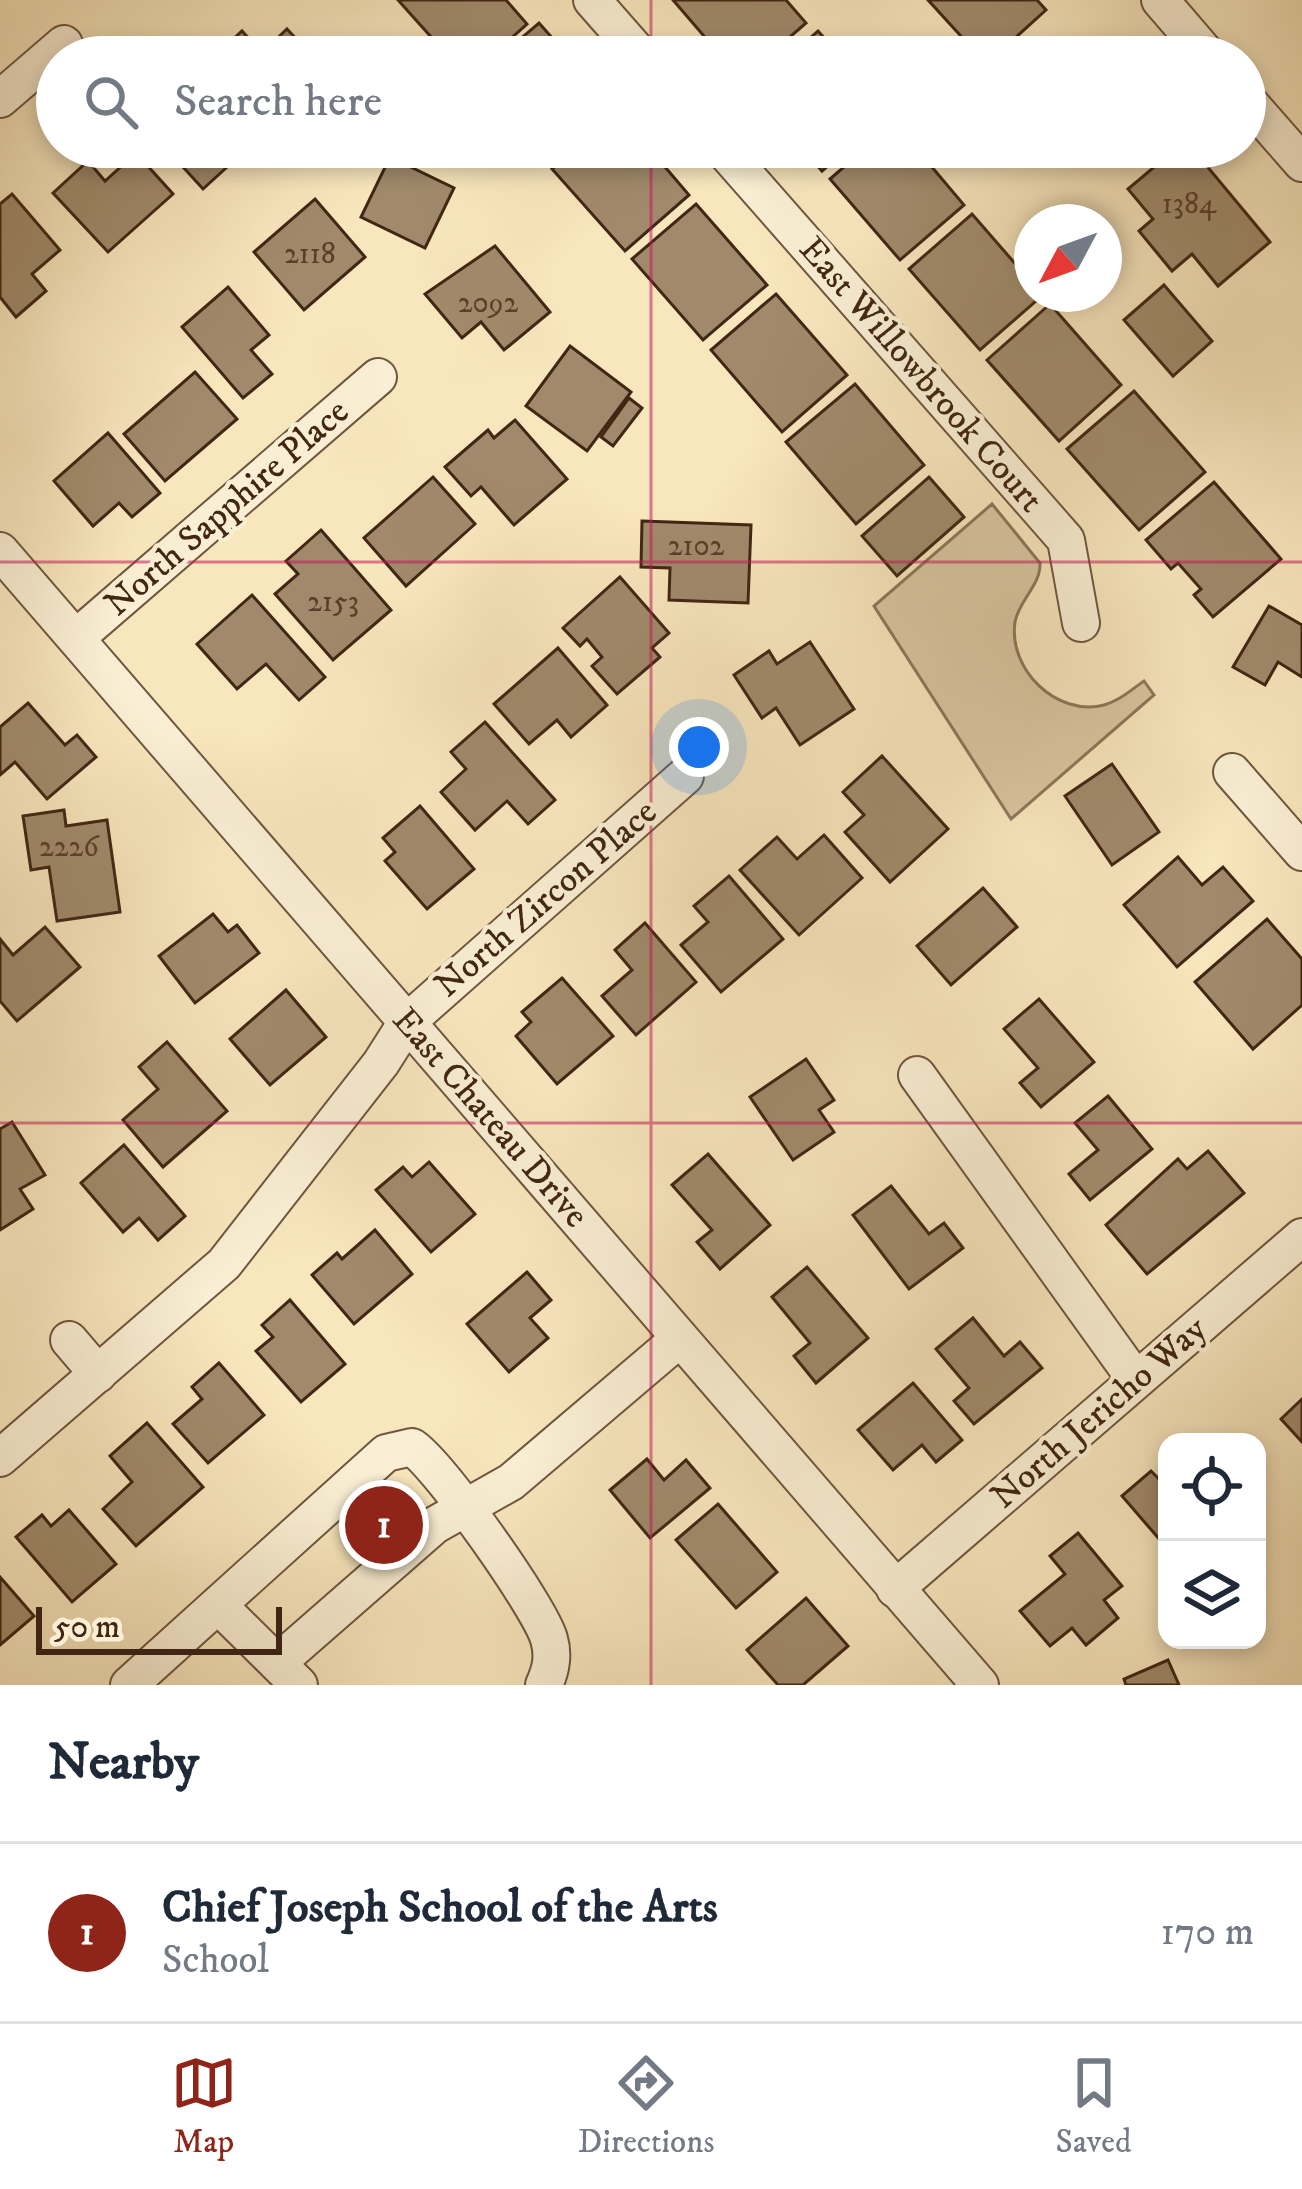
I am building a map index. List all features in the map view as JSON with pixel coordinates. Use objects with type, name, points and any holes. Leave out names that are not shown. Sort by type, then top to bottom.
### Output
[{"type":"street","points":[[592,0],[624,36]]},
{"type":"street","points":[[1160,0],[1191,36]]},
{"type":"street","points":[[0,99],[36,68]]},
{"type":"street","points":[[1266,122],[1302,164]]},
{"type":"street","name":"East Willowbrook Court","points":[[739,168],[1066,540],[1081,623]]},
{"type":"street","name":"North Sapphire Place","points":[[76,638],[378,377]]},
{"type":"street","name":"East Chateau Drive","points":[[0,550],[980,1685]]},
{"type":"street","points":[[1232,772],[1302,852]]},
{"type":"street","name":"North Zircon Place","points":[[0,1458],[250,1235],[407,1022],[685,776]]},
{"type":"street","points":[[917,1076],[1136,1380]]},
{"type":"street","name":"North Jericho Way","points":[[895,1588],[1302,1237]]},
{"type":"street","points":[[68,1340],[98,1374]]},
{"type":"street","points":[[218,1605],[288,1674],[461,1507],[512,1482],[678,1340]]},
{"type":"street","points":[[129,1685],[386,1453],[400,1447],[421,1454],[541,1618],[552,1663],[544,1685]]},
{"type":"shaded area","points":[[992,504],[1040,563],[1015,622],[1015,640],[1027,672],[1039,686],[1069,704],[1104,705],[1144,681],[1154,695],[1011,819],[874,606]]},
{"type":"building","points":[[398,0],[506,0],[527,24],[514,36],[430,36]]},
{"type":"building","points":[[673,0],[786,0],[806,23],[791,36],[704,36]]},
{"type":"building","points":[[928,0],[1037,0],[1046,10],[1017,36],[961,36]]},
{"type":"building","points":[[539,23],[550,36],[524,36]]},
{"type":"building","points":[[80,168],[94,168],[105,181],[119,168],[150,168],[173,194],[108,252],[53,193]]},
{"type":"building","points":[[184,168],[226,168],[203,189]]},
{"type":"building","points":[[385,168],[413,168],[454,188],[425,248],[361,217]]},
{"type":"building","points":[[666,168],[689,195],[625,251],[552,169]]},
{"type":"building","points":[[843,168],[933,168],[964,205],[900,260],[830,179]]},
{"type":"building","points":[[1153,168],[1208,168],[1270,242],[1218,286],[1192,254],[1172,271],[1139,231],[1153,219],[1128,189]]},
{"type":"building","points":[[12,194],[60,250],[32,274],[46,291],[16,317],[0,297],[0,204]]},
{"type":"building","points":[[315,199],[365,257],[304,310],[254,252]]},
{"type":"building","points":[[696,204],[767,285],[703,340],[632,259]]},
{"type":"building","points":[[972,214],[1014,262],[1014,312],[1024,312],[980,350],[909,269]]},
{"type":"building","points":[[495,246],[550,312],[504,350],[481,322],[462,338],[425,294]]},
{"type":"building","points":[[1164,285],[1212,341],[1173,376],[1124,320]]},
{"type":"building","points":[[228,287],[269,335],[251,350],[272,374],[243,398],[182,327]]},
{"type":"building","points":[[776,294],[847,375],[782,432],[711,350]]},
{"type":"building","points":[[1041,312],[1057,312],[1121,385],[1059,441],[987,360]]},
{"type":"building","points":[[570,346],[631,392],[587,451],[526,406]]},
{"type":"building","points":[[195,372],[237,419],[165,481],[124,434]]},
{"type":"building","points":[[855,384],[924,465],[856,524],[786,442]]},
{"type":"building","points":[[1134,391],[1205,472],[1139,530],[1067,449]]},
{"type":"building","points":[[629,398],[642,408],[613,446],[601,437]]},
{"type":"building","points":[[515,420],[567,479],[514,525],[481,487],[471,496],[445,467],[488,430],[494,438]]},
{"type":"building","points":[[108,433],[160,493],[132,517],[119,503],[93,526],[54,481]]},
{"type":"building","points":[[433,477],[475,524],[406,586],[364,538]]},
{"type":"building","points":[[929,477],[964,517],[897,576],[862,536]]},
{"type":"building","points":[[1214,482],[1281,559],[1213,617],[1194,595],[1201,589],[1178,563],[1171,569],[1146,540]]},
{"type":"building","points":[[642,521],[751,525],[748,603],[669,600],[670,568],[641,567]]},
{"type":"building","points":[[321,530],[391,610],[333,660],[275,594],[298,574],[286,561]]},
{"type":"building","points":[[620,577],[669,633],[652,648],[660,657],[617,694],[592,666],[602,657],[587,639],[580,646],[563,628]]},
{"type":"building","points":[[252,595],[325,677],[299,700],[266,664],[237,689],[197,644]]},
{"type":"building","points":[[1269,606],[1302,625],[1302,677],[1278,662],[1265,685],[1233,667]]},
{"type":"building","points":[[810,642],[854,709],[800,745],[776,708],[762,718],[734,675],[769,651],[777,664]]},
{"type":"building","points":[[558,648],[607,705],[571,737],[557,720],[529,744],[494,704]]},
{"type":"building","points":[[28,703],[65,745],[77,735],[96,757],[47,799],[15,762],[0,775],[0,727]]},
{"type":"building","points":[[485,722],[555,800],[528,824],[507,801],[475,830],[441,792],[466,769],[451,752]]},
{"type":"building","points":[[882,756],[948,829],[890,882],[845,832],[864,815],[843,792]]},
{"type":"building","points":[[1112,764],[1159,832],[1112,865],[1065,796]]},
{"type":"building","points":[[420,806],[474,869],[427,909],[385,861],[395,852],[383,838]]},
{"type":"building","points":[[64,810],[66,826],[107,820],[120,912],[57,921],[49,867],[31,870],[23,816]]},
{"type":"building","points":[[824,835],[862,878],[799,935],[740,870],[777,837],[797,859]]},
{"type":"building","points":[[1178,857],[1202,885],[1223,867],[1253,901],[1177,967],[1124,905]]},
{"type":"building","points":[[729,876],[783,939],[721,992],[681,945],[708,922],[694,906]]},
{"type":"building","points":[[983,888],[1017,927],[951,985],[917,946]]},
{"type":"building","points":[[213,914],[228,932],[237,925],[259,953],[195,1003],[159,956]]},
{"type":"building","points":[[1267,919],[1302,959],[1302,1005],[1253,1049],[1195,982]]},
{"type":"building","points":[[645,923],[696,982],[636,1035],[602,996],[632,970],[615,950]]},
{"type":"building","points":[[45,927],[80,967],[17,1021],[0,1001],[0,939],[13,955]]},
{"type":"building","points":[[562,978],[613,1036],[557,1084],[516,1036],[531,1022],[522,1012]]},
{"type":"building","points":[[286,990],[326,1037],[270,1085],[230,1039]]},
{"type":"building","points":[[1039,999],[1094,1062],[1041,1107],[1020,1083],[1038,1068],[1004,1029]]},
{"type":"building","points":[[167,1042],[227,1111],[163,1167],[123,1120],[158,1089],[139,1067]]},
{"type":"building","points":[[806,1059],[834,1100],[819,1110],[834,1132],[793,1160],[750,1097]]},
{"type":"building","points":[[1108,1096],[1152,1149],[1090,1200],[1069,1174],[1098,1150],[1075,1123]]},
{"type":"building","points":[[12,1122],[45,1175],[20,1189],[33,1209],[0,1230],[0,1129]]},
{"type":"building","points":[[124,1145],[185,1216],[158,1240],[139,1218],[123,1232],[81,1183]]},
{"type":"building","points":[[1208,1151],[1244,1193],[1147,1274],[1106,1225],[1178,1159],[1187,1169]]},
{"type":"building","points":[[708,1154],[770,1225],[720,1269],[697,1242],[712,1230],[672,1185]]},
{"type":"building","points":[[429,1162],[475,1214],[431,1252],[376,1190],[403,1167],[412,1177]]},
{"type":"building","points":[[891,1186],[929,1234],[944,1223],[963,1248],[909,1289],[853,1215]]},
{"type":"building","points":[[375,1230],[412,1274],[354,1324],[312,1275],[337,1253],[342,1259]]},
{"type":"building","points":[[807,1267],[868,1338],[816,1383],[794,1356],[810,1343],[772,1297]]},
{"type":"building","points":[[527,1272],[551,1300],[530,1318],[548,1338],[509,1372],[467,1324]]},
{"type":"building","points":[[290,1300],[345,1364],[301,1402],[256,1351],[273,1337],[262,1325]]},
{"type":"building","points":[[973,1318],[1004,1356],[1020,1342],[1042,1368],[974,1424],[954,1401],[969,1388],[936,1349]]},
{"type":"building","points":[[219,1363],[264,1415],[208,1463],[173,1424],[202,1399],[192,1387]]},
{"type":"building","points":[[913,1383],[962,1440],[936,1462],[922,1445],[893,1470],[858,1430]]},
{"type":"building","points":[[1302,1399],[1302,1442],[1281,1419]]},
{"type":"building","points":[[147,1423],[203,1487],[136,1546],[103,1509],[132,1482],[110,1456]]},
{"type":"building","points":[[647,1459],[664,1480],[686,1460],[710,1488],[650,1538],[610,1490]]},
{"type":"building","points":[[1151,1471],[1158,1478],[1158,1538],[1122,1496]]},
{"type":"building","points":[[718,1504],[777,1572],[736,1608],[676,1540]]},
{"type":"building","points":[[69,1510],[116,1564],[72,1602],[16,1537],[42,1515],[51,1526]]},
{"type":"building","points":[[1078,1533],[1122,1586],[1104,1600],[1118,1618],[1086,1645],[1072,1628],[1050,1646],[1020,1611],[1065,1574],[1050,1556]]},
{"type":"building","points":[[0,1577],[34,1616],[0,1645]]},
{"type":"building","points":[[806,1598],[848,1646],[803,1685],[778,1685],[747,1650]]},
{"type":"building","points":[[1168,1660],[1179,1685],[1126,1685],[1124,1679]]},
{"type":"place","name":"Chief Joseph School of the Arts","points":[[384,1525]]}]
